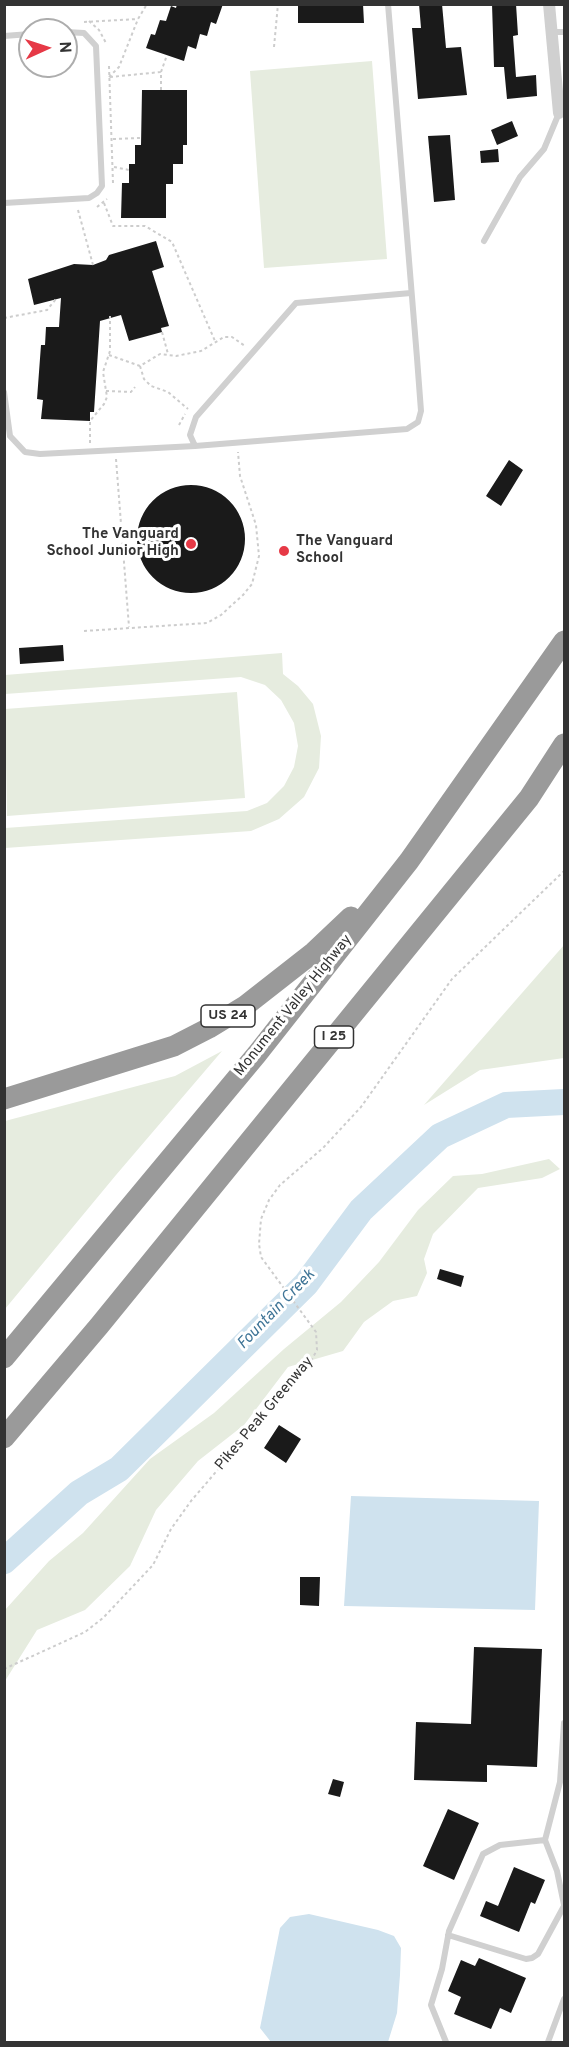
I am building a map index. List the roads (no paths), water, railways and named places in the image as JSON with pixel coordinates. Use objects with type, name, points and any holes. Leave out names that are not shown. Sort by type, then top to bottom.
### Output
[{"type":"highway","name":"Monument Valley Highway","points":[[4,1358],[257,1054],[409,861],[564,641]]},
{"type":"highway","name":"I 25","points":[[4,1438],[64,1368],[529,798],[564,744]]},
{"type":"highway","name":"US 24","points":[[4,1099],[174,1046],[209,1028],[245,1005],[314,952],[409,861]]},
{"type":"highway","points":[[4,1448],[64,1368]]},
{"type":"street","points":[[549,4],[558,32],[559,113]]},
{"type":"lane","points":[[4,392],[10,436],[25,452],[115,450],[237,443],[407,429],[418,422],[421,411],[388,4]]},
{"type":"lane","points":[[4,203],[89,198],[102,186],[96,46],[84,33],[78,33]]},
{"type":"lane","points":[[484,241],[520,177],[544,149],[559,113]]},
{"type":"lane","points":[[195,446],[190,435],[196,417],[296,303],[411,293]]},
{"type":"lane","points":[[448,1935],[526,1959],[538,1954],[564,1906],[557,1871],[545,1840],[560,1782],[564,1723]]},
{"type":"lane","points":[[446,2043],[431,2005],[442,1970],[448,1935],[483,1854],[500,1845],[545,1840]]},
{"type":"lane","points":[[548,2043],[564,1999]]},
{"type":"water","points":[[351,1496],[539,1501],[535,1610],[344,1606]]},
{"type":"water","points":[[309,1914],[394,1936],[401,1948],[400,1975],[397,2013],[388,2042],[271,2042],[260,2028],[280,1928],[290,1917]]},
{"type":"waterway","name":"Fountain Creek","points":[[4,1561],[79,1493],[119,1469],[306,1284],[361,1210],[440,1136],[506,1105],[564,1102]]},
{"type":"place","name":"The Vanguard School Junior High","points":[[191,544]]},
{"type":"place","name":"The Vanguard School","points":[[284,551]]}]
